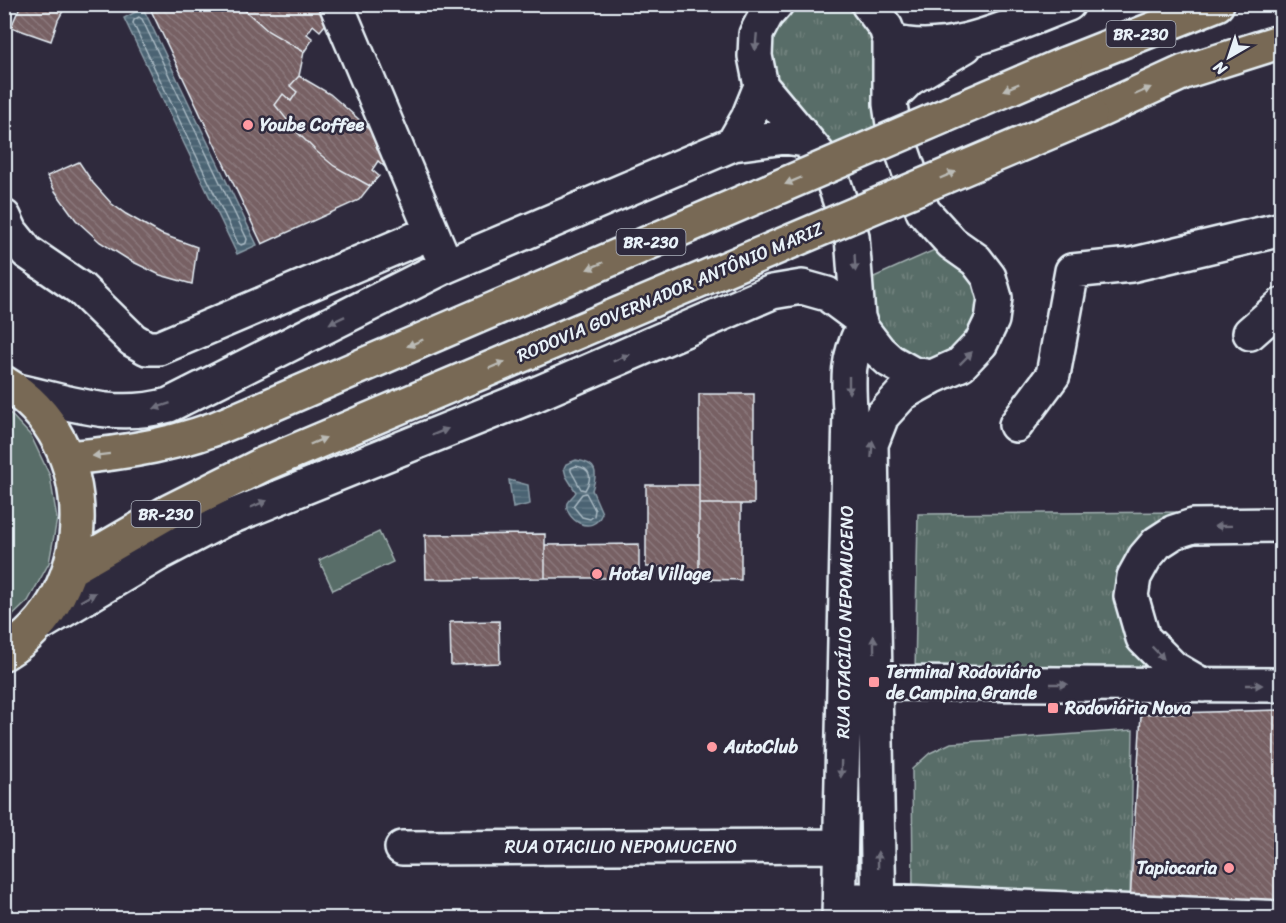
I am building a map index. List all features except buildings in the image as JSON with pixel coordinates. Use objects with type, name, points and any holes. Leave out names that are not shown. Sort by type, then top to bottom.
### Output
[{"type":"highway","name":"BR-230","points":[[67,458],[143,449],[207,433],[1065,64],[1217,4]]},
{"type":"highway","name":"RODOVIA GOVERNADOR ANTÔNIO MARIZ","points":[[70,569],[170,511],[264,464],[1090,115],[1184,72],[1281,41]]},
{"type":"highway","points":[[4,653],[37,626],[57,599],[70,569],[78,532],[77,494],[67,458],[47,421],[11,387]]},
{"type":"street","points":[[336,4],[446,266]]},
{"type":"street","points":[[776,4],[765,15],[756,34],[755,56],[761,86],[828,166],[852,236],[860,323]]},
{"type":"street","points":[[868,4],[886,28],[890,41],[904,46],[933,46],[979,37],[1068,4]]},
{"type":"street","points":[[890,98],[909,79],[979,37]]},
{"type":"street","name":"RUA OTACÍLIO NEPOMUCENO","points":[[860,496],[871,444],[882,416],[903,393],[961,364],[981,342],[992,320],[995,298],[989,277],[976,260],[952,243],[922,211],[893,124],[890,98],[890,41]]},
{"type":"street","points":[[733,144],[748,118],[761,86]]},
{"type":"street","points":[[11,387],[98,411],[148,410],[169,405],[446,266],[733,144],[784,137],[805,140]]},
{"type":"street","points":[[4,218],[11,232],[27,252],[81,289],[133,340],[147,348],[159,348],[432,232]]},
{"type":"street","points":[[1016,425],[1053,375],[1072,271],[1131,265],[1281,229]]},
{"type":"street","points":[[37,626],[160,553],[223,520],[534,395],[772,292],[802,286],[827,294],[860,323],[879,351],[890,361],[913,374],[932,377]]},
{"type":"street","points":[[1250,333],[1281,305]]},
{"type":"street","name":"RUA OTACÍLIO NEPOMUCENO","points":[[860,323],[852,349],[849,381],[860,496],[859,682],[879,909]]},
{"type":"street","points":[[1202,685],[1173,668],[1143,638],[1131,596],[1134,577],[1157,543],[1174,532],[1193,526],[1281,525]]},
{"type":"street","points":[[859,682],[1281,685]]},
{"type":"street","name":"RUA OTACÍLIO NEPOMUCENO","points":[[839,909],[839,846],[859,682]]},
{"type":"street","name":"RUA OTACILIO NEPOMUCENO","points":[[402,848],[839,846]]},
{"type":"street","points":[[839,909],[1281,918]]},
{"type":"green space","points":[[792,5],[850,5],[877,30],[883,132],[827,152],[779,96],[766,57],[769,30],[783,10]]},
{"type":"green space","points":[[941,247],[979,276],[983,312],[968,343],[925,366],[882,345],[865,281]]},
{"type":"green space","points":[[5,408],[31,436],[50,476],[57,519],[49,563],[28,601],[5,623]]},
{"type":"green space","points":[[1191,512],[1125,580],[1173,679],[915,674],[918,514]]},
{"type":"green space","points":[[379,532],[393,562],[333,590],[319,560]]},
{"type":"green space","points":[[1133,730],[1130,903],[913,894],[912,769],[930,753],[951,743]]},
{"type":"water","points":[[143,8],[257,245],[237,254],[124,18]]},
{"type":"water","points":[[576,460],[588,463],[595,473],[592,490],[602,513],[592,524],[579,523],[567,509],[567,503],[576,492],[564,468],[566,464]]},
{"type":"water","points":[[509,480],[528,485],[530,504],[513,508]]},
{"type":"place","name":"Yoube Coffee","points":[[248,125]]},
{"type":"place","name":"Hotel Village","points":[[597,574]]},
{"type":"place","name":"Terminal Rodoviário de Campina Grande","points":[[874,682]]},
{"type":"place","name":"Rodoviária Nova","points":[[1053,708]]},
{"type":"place","name":"AutoClub","points":[[712,747]]},
{"type":"place","name":"Tapiocaria","points":[[1229,868]]}]
